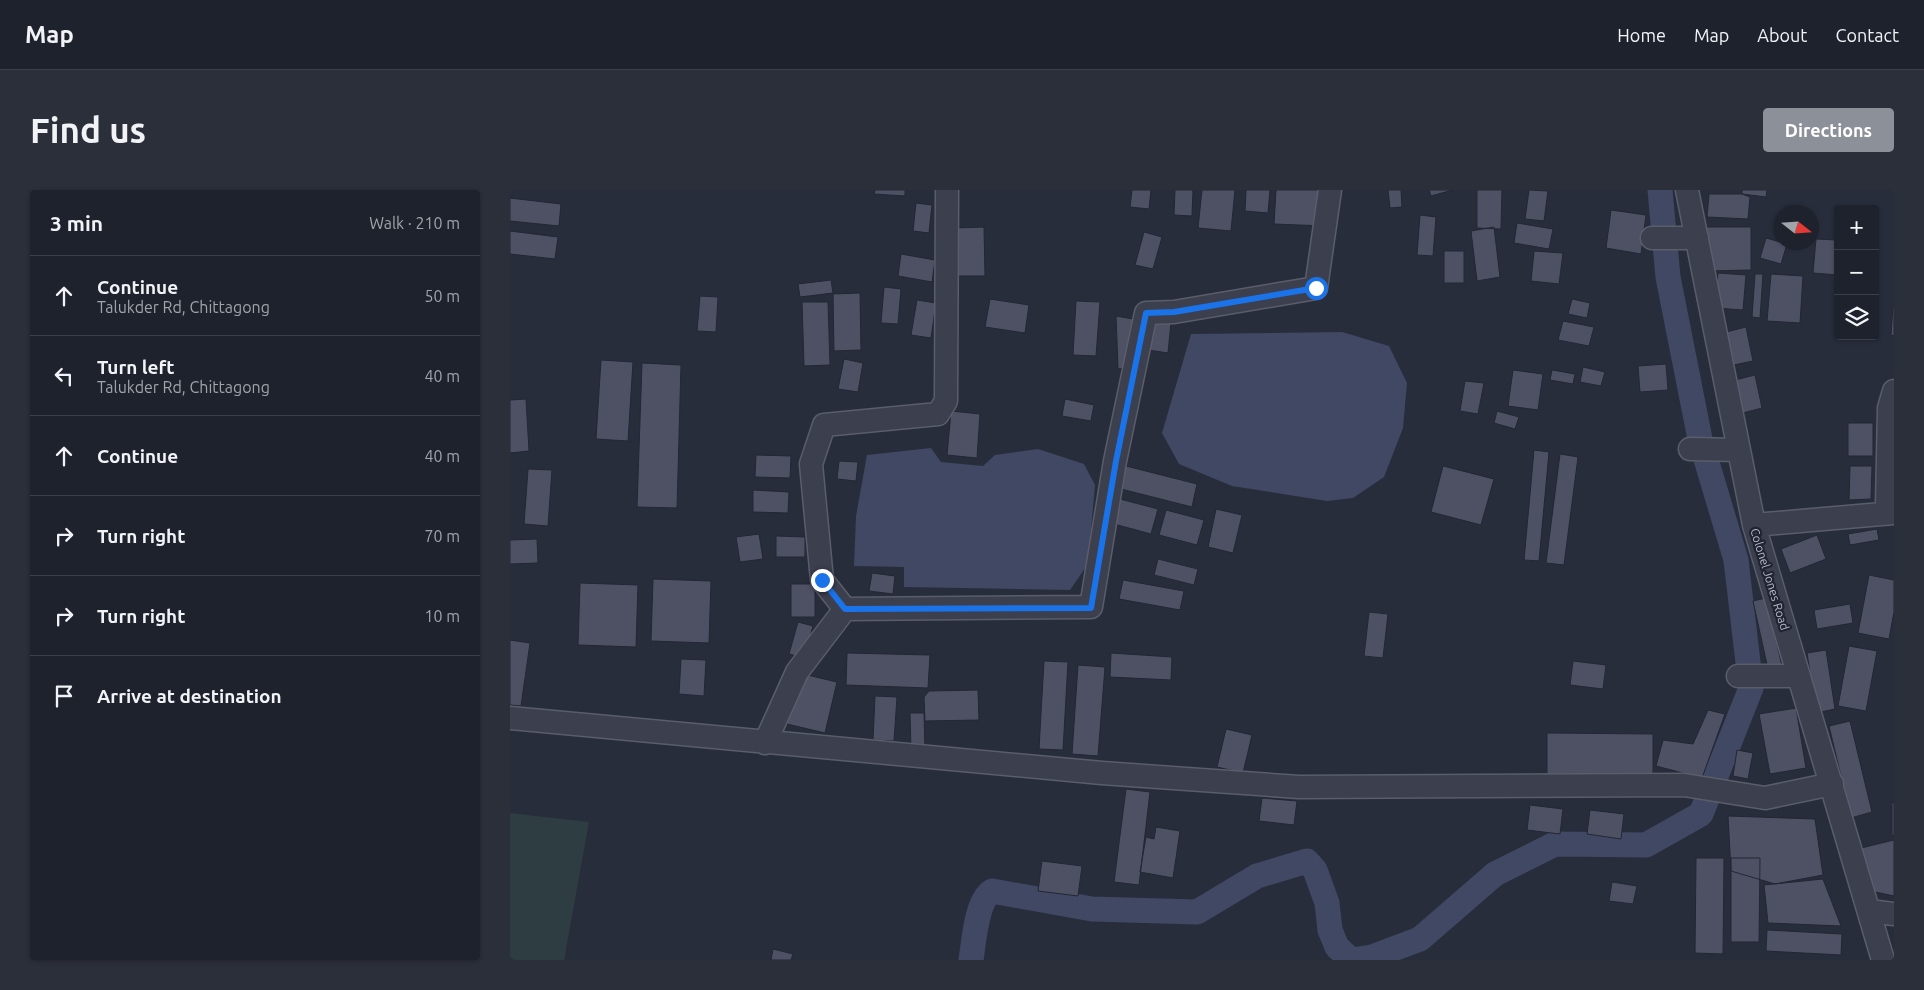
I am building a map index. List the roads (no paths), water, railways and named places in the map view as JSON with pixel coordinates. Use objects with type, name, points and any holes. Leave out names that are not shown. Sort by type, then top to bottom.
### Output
[{"type":"street","points":[[845,609],[822,580],[811,464],[824,425],[938,414],[944,409],[946,401],[948,319],[947,190]]},
{"type":"street","points":[[845,609],[1091,608],[1116,461],[1146,313],[1174,312],[1316,288],[1330,190]]},
{"type":"street","name":"Colonel Jones Road","points":[[1688,190],[1695,238],[1735,450],[1790,676],[1832,784],[1883,960]]},
{"type":"street","points":[[1652,238],[1695,238]]},
{"type":"street","points":[[1892,513],[1887,506],[1889,408],[1894,391]]},
{"type":"street","points":[[1690,449],[1735,450]]},
{"type":"street","points":[[1754,525],[1892,513]]},
{"type":"street","points":[[765,743],[797,672],[845,609]]},
{"type":"street","points":[[1738,676],[1790,676]]},
{"type":"street","points":[[510,718],[1102,773],[1300,786],[1684,785],[1764,798],[1832,784]]},
{"type":"street","points":[[1870,911],[1894,914]]},
{"type":"water","points":[[1342,332],[1389,346],[1407,383],[1403,428],[1384,477],[1353,498],[1327,501],[1232,486],[1179,464],[1162,433],[1191,334]]},
{"type":"water","points":[[931,448],[941,462],[983,466],[995,455],[1038,449],[1084,464],[1095,485],[1088,564],[1070,590],[904,587],[904,567],[854,566],[856,516],[867,455]]},
{"type":"waterway","points":[[1352,960],[1372,957],[1420,939],[1495,874],[1555,844],[1646,845],[1701,814],[1751,688],[1736,560],[1700,439],[1668,277],[1660,190]]},
{"type":"waterway","points":[[971,960],[979,912],[982,903],[992,891],[1092,909],[1197,912],[1257,876],[1307,861],[1315,870],[1327,903],[1330,930],[1337,947],[1351,960]]}]
